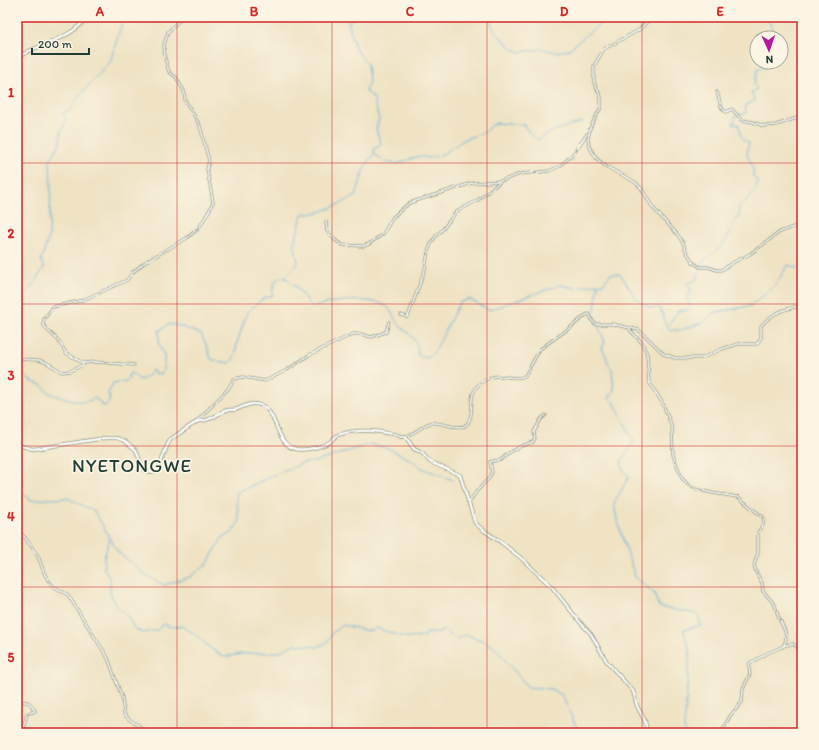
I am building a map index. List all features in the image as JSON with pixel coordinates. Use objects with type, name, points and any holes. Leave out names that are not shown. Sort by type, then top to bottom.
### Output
[{"type":"street","points":[[17,58],[29,50],[54,42],[63,37],[75,29],[87,17]]},
{"type":"street","points":[[134,364],[95,362],[83,363],[66,352],[58,340],[46,329],[43,324],[44,319],[53,307],[83,300],[127,280],[132,273],[145,262],[187,238],[199,228],[213,202],[207,170],[208,161],[200,126],[185,100],[184,91],[176,78],[169,72],[166,64],[164,45],[168,32],[182,17]]},
{"type":"street","points":[[326,222],[327,231],[342,245],[363,246],[369,244],[383,234],[392,217],[409,203],[472,183],[501,181],[520,174],[549,171],[560,166],[573,154],[588,132],[601,107],[601,97],[594,83],[594,66],[604,49],[639,30],[652,17]]},
{"type":"street","points":[[717,92],[723,110],[726,112],[732,109],[742,120],[763,126],[776,125],[797,118],[802,112]]},
{"type":"street","points":[[588,132],[589,146],[596,158],[607,167],[635,182],[641,188],[653,208],[683,242],[686,251],[693,262],[700,267],[705,266],[714,270],[721,270],[750,254],[780,232],[802,224]]},
{"type":"street","points":[[400,315],[407,317],[409,314],[427,263],[428,252],[435,237],[456,212],[478,200],[501,181]]},
{"type":"street","points":[[197,421],[210,419],[221,412],[232,409],[235,410],[253,404],[261,406],[271,413],[282,438],[290,448],[294,449],[312,449],[330,442],[337,436],[366,430],[398,435],[401,437],[411,435],[430,424],[440,424],[455,428],[465,426],[469,422],[471,415],[472,395],[482,381],[495,376],[515,378],[525,376],[540,349],[586,315],[589,314],[593,322],[596,324],[612,324],[641,332],[668,356],[675,358],[702,358],[738,344],[757,344],[761,338],[761,326],[772,315],[802,306]]},
{"type":"street","points":[[17,445],[33,449],[105,438],[117,438],[125,441],[136,450],[143,470],[153,472],[159,467],[172,439],[197,421],[228,388],[234,379],[243,377],[265,381],[287,370],[309,355],[353,334],[361,334],[371,337],[386,332],[389,322]]},
{"type":"street","points":[[630,328],[630,330],[642,343],[647,354],[649,382],[663,404],[672,427],[673,456],[682,478],[688,485],[695,489],[738,497],[763,517],[764,522],[758,533],[758,553],[754,565],[757,575],[762,582],[763,591],[775,605],[785,631],[786,640],[783,646]]},
{"type":"street","points":[[17,359],[38,360],[47,363],[62,372],[70,371],[83,365],[83,363]]},
{"type":"street","points":[[469,503],[476,492],[489,478],[492,472],[490,462],[501,460],[521,446],[533,442],[535,438],[534,432],[541,419],[546,415]]},
{"type":"street","points":[[404,436],[414,449],[422,453],[430,462],[460,475],[475,523],[522,558],[552,587],[591,634],[607,662],[633,691],[637,706],[645,721],[646,733]]},
{"type":"street","points":[[17,529],[38,556],[48,580],[53,586],[68,595],[108,658],[122,698],[124,714],[147,733]]},
{"type":"street","points":[[721,733],[730,716],[742,702],[743,689],[750,674],[750,663],[764,654],[783,646],[793,644],[801,650]]},
{"type":"street","points":[[17,703],[30,702],[35,711],[27,714],[23,728],[17,730]]},
{"type":"waterway","points":[[17,367],[23,357],[24,352],[18,328],[20,321],[20,308],[25,296],[44,268],[41,259],[49,236],[51,187],[50,161],[60,143],[61,131],[66,121],[63,115],[64,112],[69,111],[80,95],[110,62],[122,23],[130,17]]},
{"type":"waterway","points":[[349,17],[348,22],[356,50],[367,64],[369,82],[365,91],[373,97],[379,119],[376,129],[381,145],[374,149],[374,153]]},
{"type":"waterway","points":[[348,24],[354,17]]},
{"type":"waterway","points":[[488,17],[496,33],[513,49],[521,52],[541,49],[558,52],[568,50],[608,17]]},
{"type":"waterway","points":[[767,17],[773,30]]},
{"type":"waterway","points":[[667,325],[678,311],[688,310],[691,307],[687,299],[691,289],[687,284],[696,280],[704,260],[720,248],[731,231],[736,219],[739,217],[739,207],[751,196],[757,186],[758,182],[753,176],[753,168],[747,154],[749,143],[741,137],[738,124],[733,124],[736,116],[746,113],[745,106],[755,100],[751,93],[757,89],[754,85],[758,70]]},
{"type":"waterway","points":[[285,278],[298,263],[294,242],[302,214],[323,211],[356,196],[365,166],[374,154],[386,162],[397,164],[419,156],[429,158],[443,154],[465,139],[485,132],[490,126],[497,123],[524,125],[537,140],[555,130],[582,122]]},
{"type":"waterway","points":[[17,370],[21,371],[29,380],[43,386],[49,393],[54,395],[80,402],[88,401],[94,398],[99,401],[102,406],[107,405],[110,399],[108,393],[113,383],[126,381],[129,379],[128,375],[131,373],[140,380],[149,375],[152,370],[156,374],[162,373],[164,356],[159,344],[159,331],[169,324],[201,334],[211,359],[230,363],[235,356],[237,343],[247,312],[264,298],[272,296],[274,284],[278,278],[283,277],[295,286],[311,307],[316,307],[327,303],[358,300],[380,303],[386,306],[398,324],[416,342],[418,356],[428,358],[435,351],[459,303],[469,299],[489,310],[560,285],[575,288],[604,283],[610,274],[619,274],[638,301],[651,308],[659,307],[666,325],[670,330],[681,330],[704,322],[713,313],[750,306],[774,287],[788,265],[802,270]]},
{"type":"waterway","points":[[598,285],[595,309],[593,313],[596,317],[596,324],[605,342],[602,349],[612,369],[614,391],[609,398],[615,404],[634,442],[621,461],[623,470],[629,477],[614,503],[617,520],[635,577],[654,593],[659,607],[697,614],[702,625],[683,630],[690,651],[684,728],[686,733]]},
{"type":"waterway","points":[[17,489],[31,500],[67,498],[94,511],[118,552],[143,574],[164,585],[190,577],[207,564],[223,537],[231,534],[239,522],[236,493],[280,472],[304,463],[315,462],[370,444],[390,449],[413,461],[422,468],[453,480]]},
{"type":"waterway","points":[[110,538],[104,558],[104,569],[110,579],[110,593],[115,604],[127,616],[135,629],[144,633],[157,630],[164,624],[170,627],[182,626],[224,657],[241,654],[279,652],[295,644],[318,647],[327,642],[333,632],[343,625],[373,631],[376,628],[407,638],[421,637],[428,633],[439,633],[444,630],[455,639],[467,635],[484,641],[494,647],[528,687],[551,689],[562,695],[579,733]]},
{"type":"district","name":"NYETONGWE","points":[[132,465]]}]
